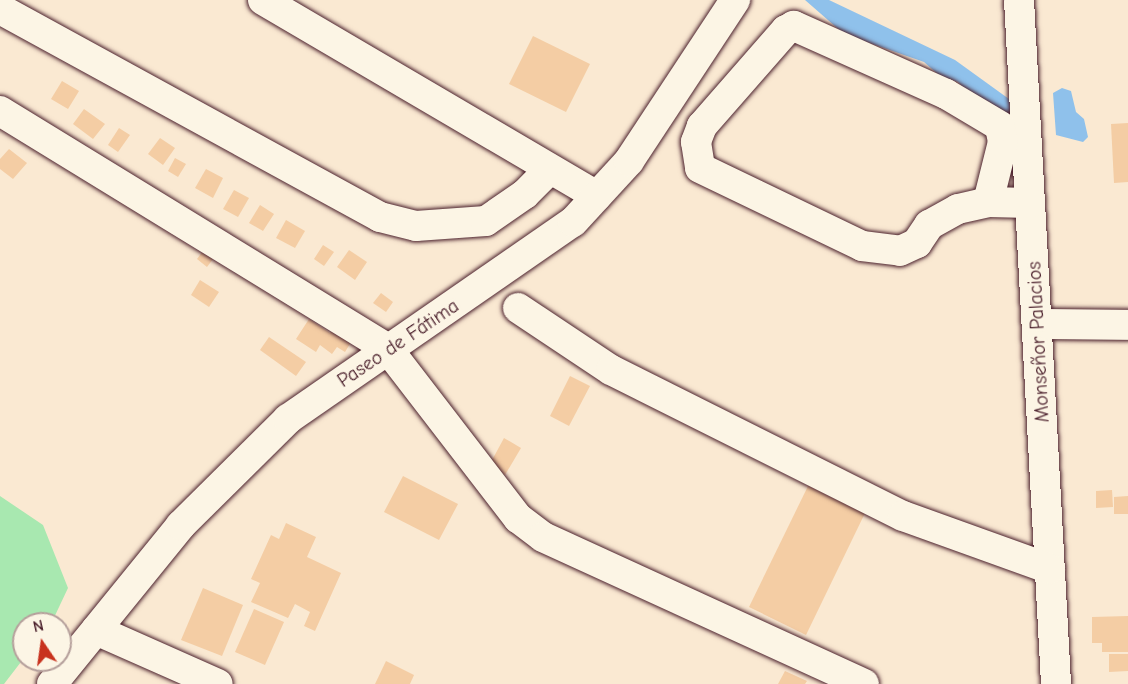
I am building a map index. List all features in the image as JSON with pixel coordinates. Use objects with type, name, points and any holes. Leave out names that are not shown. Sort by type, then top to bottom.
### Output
[{"type":"street","points":[[263,0],[549,170],[597,196]]},
{"type":"street","name":"Paseo de Fátima","points":[[52,684],[181,525],[288,419],[387,348],[523,260],[573,222],[629,161],[735,0]]},
{"type":"street","name":"Monseñor Palacios","points":[[1019,0],[1056,684]]},
{"type":"street","points":[[0,9],[380,217],[416,226],[486,221],[525,194],[549,170]]},
{"type":"street","points":[[988,202],[1001,152],[1000,126],[946,94],[801,28],[786,30],[702,126],[696,142],[700,168],[862,246],[900,251],[946,214],[988,202],[1030,203]]},
{"type":"street","points":[[0,111],[387,348],[518,518],[543,537],[864,684]]},
{"type":"street","points":[[518,308],[611,370],[903,516],[1050,569]]},
{"type":"street","points":[[1037,324],[1128,325]]},
{"type":"street","points":[[96,630],[218,684]]},
{"type":"green space","points":[[0,496],[43,525],[68,588],[57,612],[12,612],[13,672],[4,684],[0,684]]},
{"type":"water","points":[[805,0],[829,0],[955,60],[1009,99],[1011,120],[978,103],[958,82],[940,76],[924,62],[844,34]]},
{"type":"water","points":[[1062,88],[1071,91],[1076,112],[1084,119],[1088,137],[1083,142],[1056,135],[1053,93]]},
{"type":"building","points":[[533,36],[590,64],[566,112],[509,84]]},
{"type":"building","points":[[62,81],[79,91],[68,109],[51,99]]},
{"type":"building","points":[[84,109],[105,124],[93,139],[73,124]]},
{"type":"building","points":[[1128,123],[1128,182],[1114,183],[1111,124]]},
{"type":"building","points":[[119,128],[130,135],[118,152],[108,145]]},
{"type":"building","points":[[160,138],[175,148],[163,165],[148,154]]},
{"type":"building","points":[[9,149],[27,163],[13,179],[0,169],[0,159]]},
{"type":"building","points":[[175,158],[186,164],[178,177],[168,171]]},
{"type":"building","points":[[206,169],[223,178],[213,198],[195,188]]},
{"type":"building","points":[[234,190],[249,198],[238,217],[223,209]]},
{"type":"building","points":[[260,205],[274,214],[263,231],[249,223]]},
{"type":"building","points":[[286,220],[305,231],[295,248],[276,238]]},
{"type":"building","points":[[323,245],[334,252],[324,266],[314,259]]},
{"type":"building","points":[[206,247],[216,255],[207,267],[197,259]]},
{"type":"building","points":[[349,250],[367,262],[355,280],[337,267]]},
{"type":"building","points":[[200,280],[219,292],[209,307],[191,295]]},
{"type":"building","points":[[381,293],[393,302],[386,312],[373,303]]},
{"type":"building","points":[[309,319],[330,333],[334,327],[353,339],[345,352],[337,347],[332,354],[320,345],[316,352],[296,339]]},
{"type":"building","points":[[269,337],[306,362],[296,376],[260,350]]},
{"type":"building","points":[[570,376],[590,386],[569,426],[550,416]]},
{"type":"building","points":[[504,438],[521,448],[505,475],[491,462]]},
{"type":"building","points":[[403,476],[458,504],[439,540],[384,512]]},
{"type":"building","points":[[809,484],[866,511],[806,635],[749,607]]},
{"type":"building","points":[[1112,490],[1113,507],[1096,508],[1096,491]]},
{"type":"building","points":[[1128,496],[1128,514],[1114,514],[1114,497]]},
{"type":"building","points":[[286,523],[316,537],[307,557],[341,573],[315,631],[304,626],[310,612],[295,604],[288,618],[251,602],[260,583],[251,579],[271,535],[279,539]]},
{"type":"building","points":[[203,588],[243,605],[222,656],[181,640]]},
{"type":"building","points":[[254,609],[284,622],[265,665],[235,652]]},
{"type":"building","points":[[1128,616],[1128,652],[1102,652],[1102,643],[1092,643],[1092,617]]},
{"type":"building","points":[[1109,654],[1128,654],[1128,671],[1109,672]]},
{"type":"building","points":[[386,661],[414,675],[410,684],[375,684]]},
{"type":"building","points":[[785,671],[807,681],[805,684],[778,684]]}]
